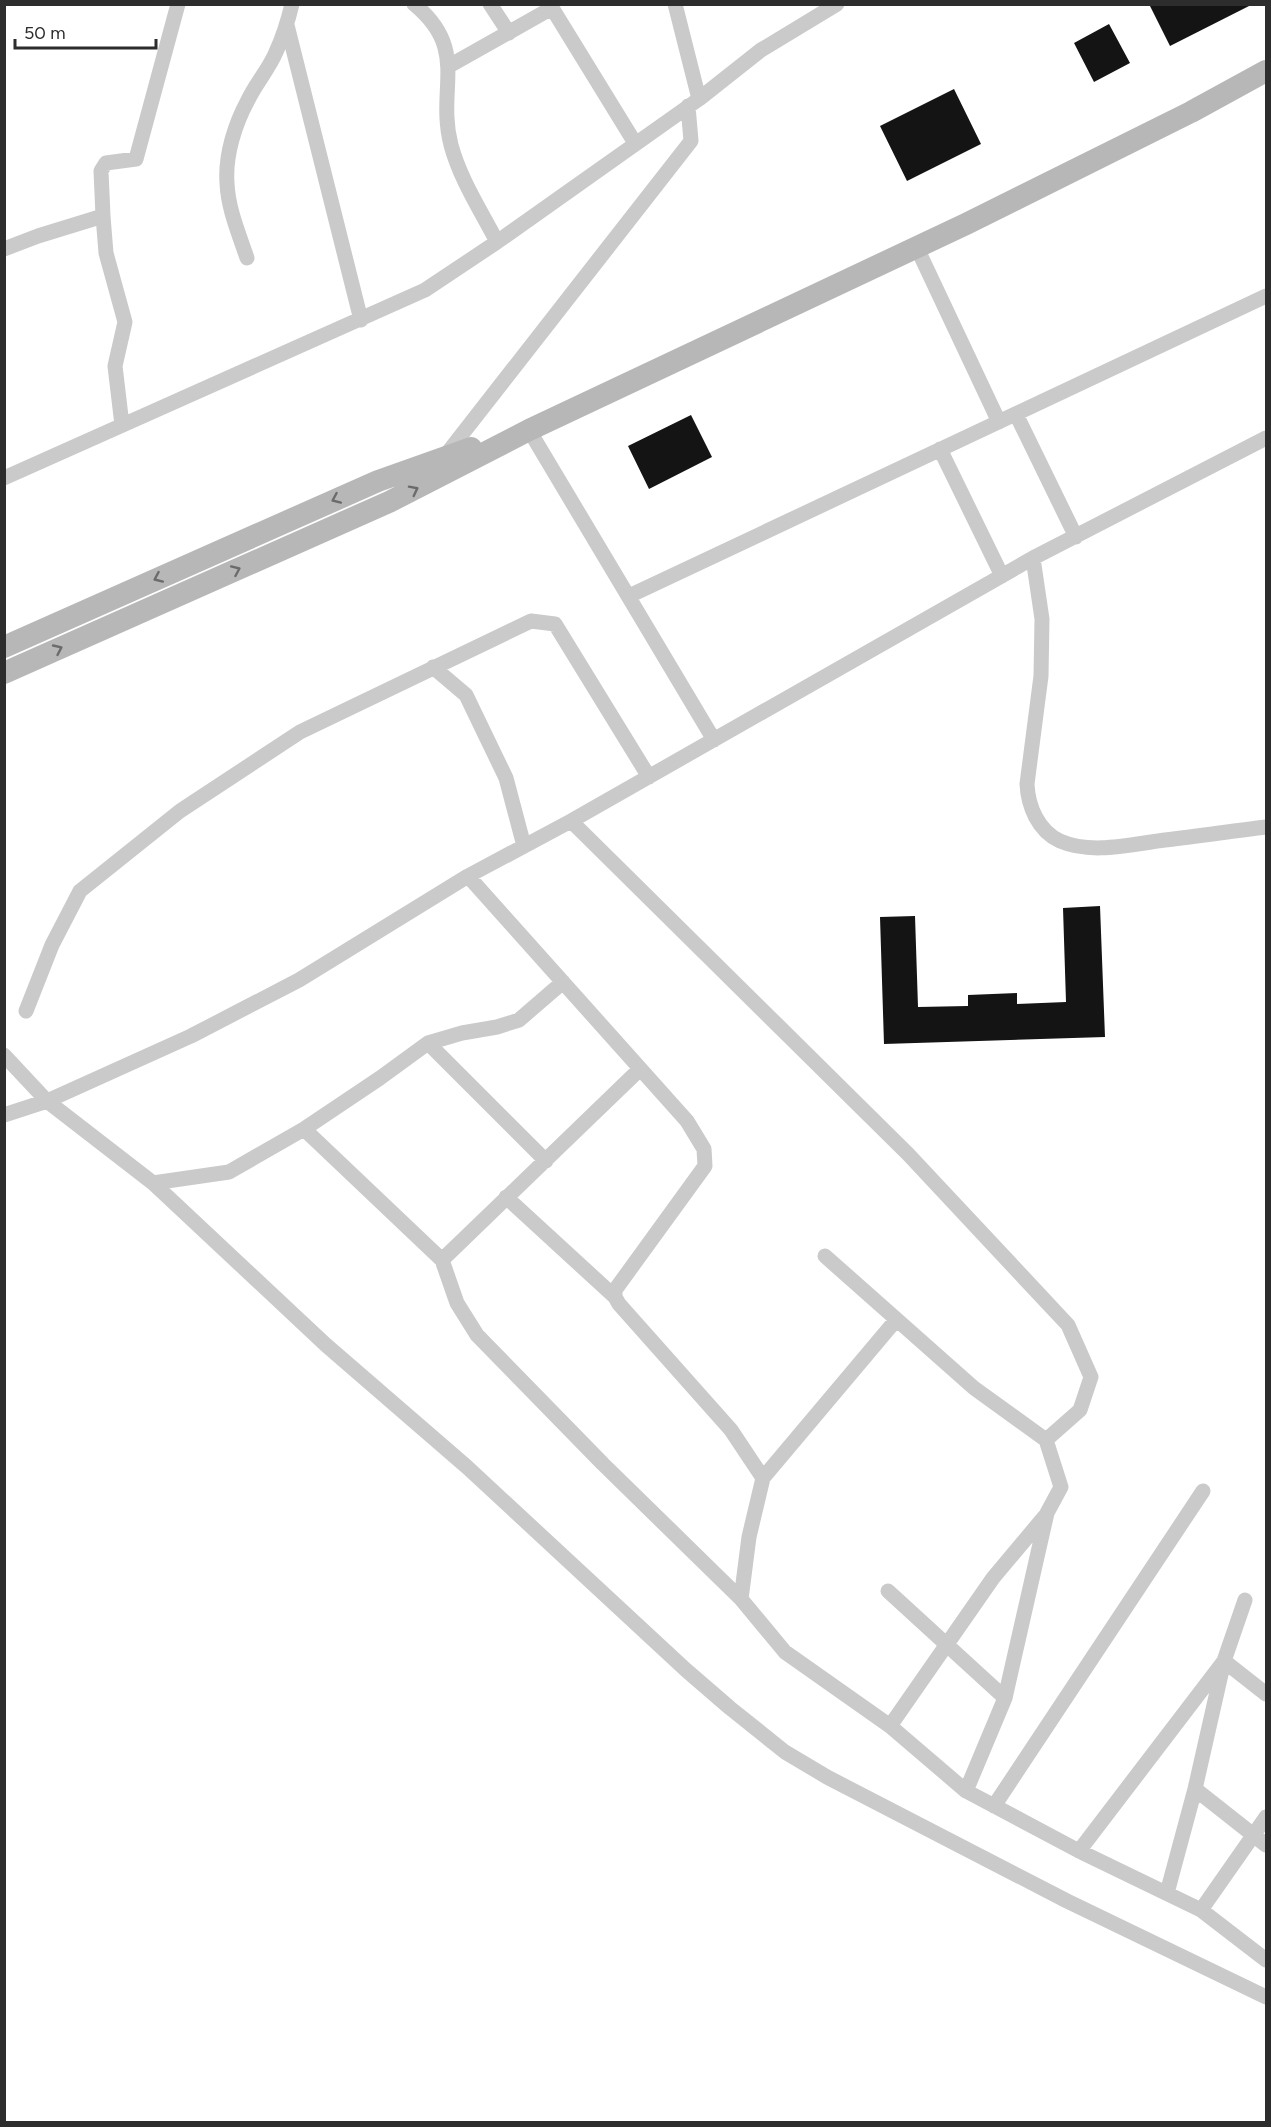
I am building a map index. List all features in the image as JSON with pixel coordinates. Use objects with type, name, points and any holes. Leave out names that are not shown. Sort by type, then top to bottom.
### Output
[{"type":"main road","points":[[4,673],[389,502],[530,430],[917,248],[1181,118],[1266,71]]},
{"type":"main road","points":[[4,647],[378,481],[530,430]]},
{"type":"street","points":[[122,425],[115,366],[125,322],[106,253],[101,171],[106,164],[136,159],[178,4]]},
{"type":"street","points":[[247,258],[228,200],[227,164],[238,122],[248,99],[275,54],[287,25],[292,4]]},
{"type":"street","points":[[490,4],[509,33]]},
{"type":"street","points":[[444,457],[692,141],[694,103],[675,4]]},
{"type":"street","points":[[417,5],[440,33],[447,53],[449,66],[446,113],[451,145],[462,174],[497,242]]},
{"type":"street","points":[[4,478],[425,290],[694,103],[761,50],[831,6]]},
{"type":"street","points":[[449,66],[552,8],[634,143]]},
{"type":"street","points":[[287,25],[361,320]]},
{"type":"street","points":[[4,249],[103,216]]},
{"type":"street","points":[[917,248],[999,422]]},
{"type":"street","points":[[628,596],[1266,296]]},
{"type":"street","points":[[1016,414],[1076,537]]},
{"type":"street","points":[[530,430],[714,740]]},
{"type":"street","points":[[4,1115],[47,1101],[191,1036],[299,980],[468,876],[571,821],[1033,558],[1266,438]]},
{"type":"street","points":[[940,449],[1002,576]]},
{"type":"street","points":[[1033,558],[1042,619],[1042,642],[1041,676],[1028,792],[1032,812],[1048,834],[1059,841],[1090,848],[1266,827]]},
{"type":"street","points":[[26,1011],[52,945],[80,891],[180,811],[300,732],[531,621],[555,624],[649,777]]},
{"type":"street","points":[[433,667],[466,695],[507,778],[524,846]]},
{"type":"street","points":[[571,821],[908,1154],[1068,1325],[1092,1377],[1080,1410],[1046,1440]]},
{"type":"street","points":[[468,876],[687,1121],[704,1149],[705,1166],[615,1290],[615,1297]]},
{"type":"street","points":[[153,1184],[229,1172],[304,1129],[428,1043],[462,1033],[497,1028],[519,1020],[563,982]]},
{"type":"street","points":[[428,1043],[546,1161]]},
{"type":"street","points":[[4,1055],[47,1101],[153,1184],[326,1346],[467,1467],[686,1670],[785,1752],[837,1782],[1067,1901],[1266,1997]]},
{"type":"street","points":[[442,1260],[640,1069]]},
{"type":"street","points":[[304,1129],[442,1260],[456,1303],[477,1335],[603,1464],[741,1599],[785,1652],[890,1726],[966,1791],[1079,1851],[1201,1910],[1266,1960]]},
{"type":"street","points":[[506,1197],[615,1297],[731,1430],[762,1478]]},
{"type":"street","points":[[825,1256],[974,1388],[1046,1440],[1061,1487],[1047,1513],[993,1578],[890,1726]]},
{"type":"street","points":[[741,1599],[748,1537],[762,1478],[897,1320]]},
{"type":"street","points":[[994,1806],[1203,1491]]},
{"type":"street","points":[[966,1791],[1005,1698],[1047,1513]]},
{"type":"street","points":[[888,1591],[1005,1698]]},
{"type":"street","points":[[1167,1893],[1195,1789],[1224,1661],[1245,1600]]},
{"type":"street","points":[[1079,1851],[1224,1661]]},
{"type":"street","points":[[1224,1661],[1266,1694]]},
{"type":"street","points":[[1195,1789],[1266,1845]]},
{"type":"street","points":[[1201,1910],[1266,1817]]},
{"type":"building","points":[[1149,4],[1253,4],[1170,46]]},
{"type":"building","points":[[1109,24],[1130,63],[1094,82],[1074,43]]},
{"type":"building","points":[[954,89],[981,144],[907,181],[880,126]]},
{"type":"building","points":[[691,415],[712,457],[649,489],[628,446]]},
{"type":"building","points":[[1100,906],[1105,1037],[884,1044],[880,917],[915,916],[918,1007],[968,1006],[968,995],[1017,993],[1017,1004],[1066,1002],[1063,908]]}]
